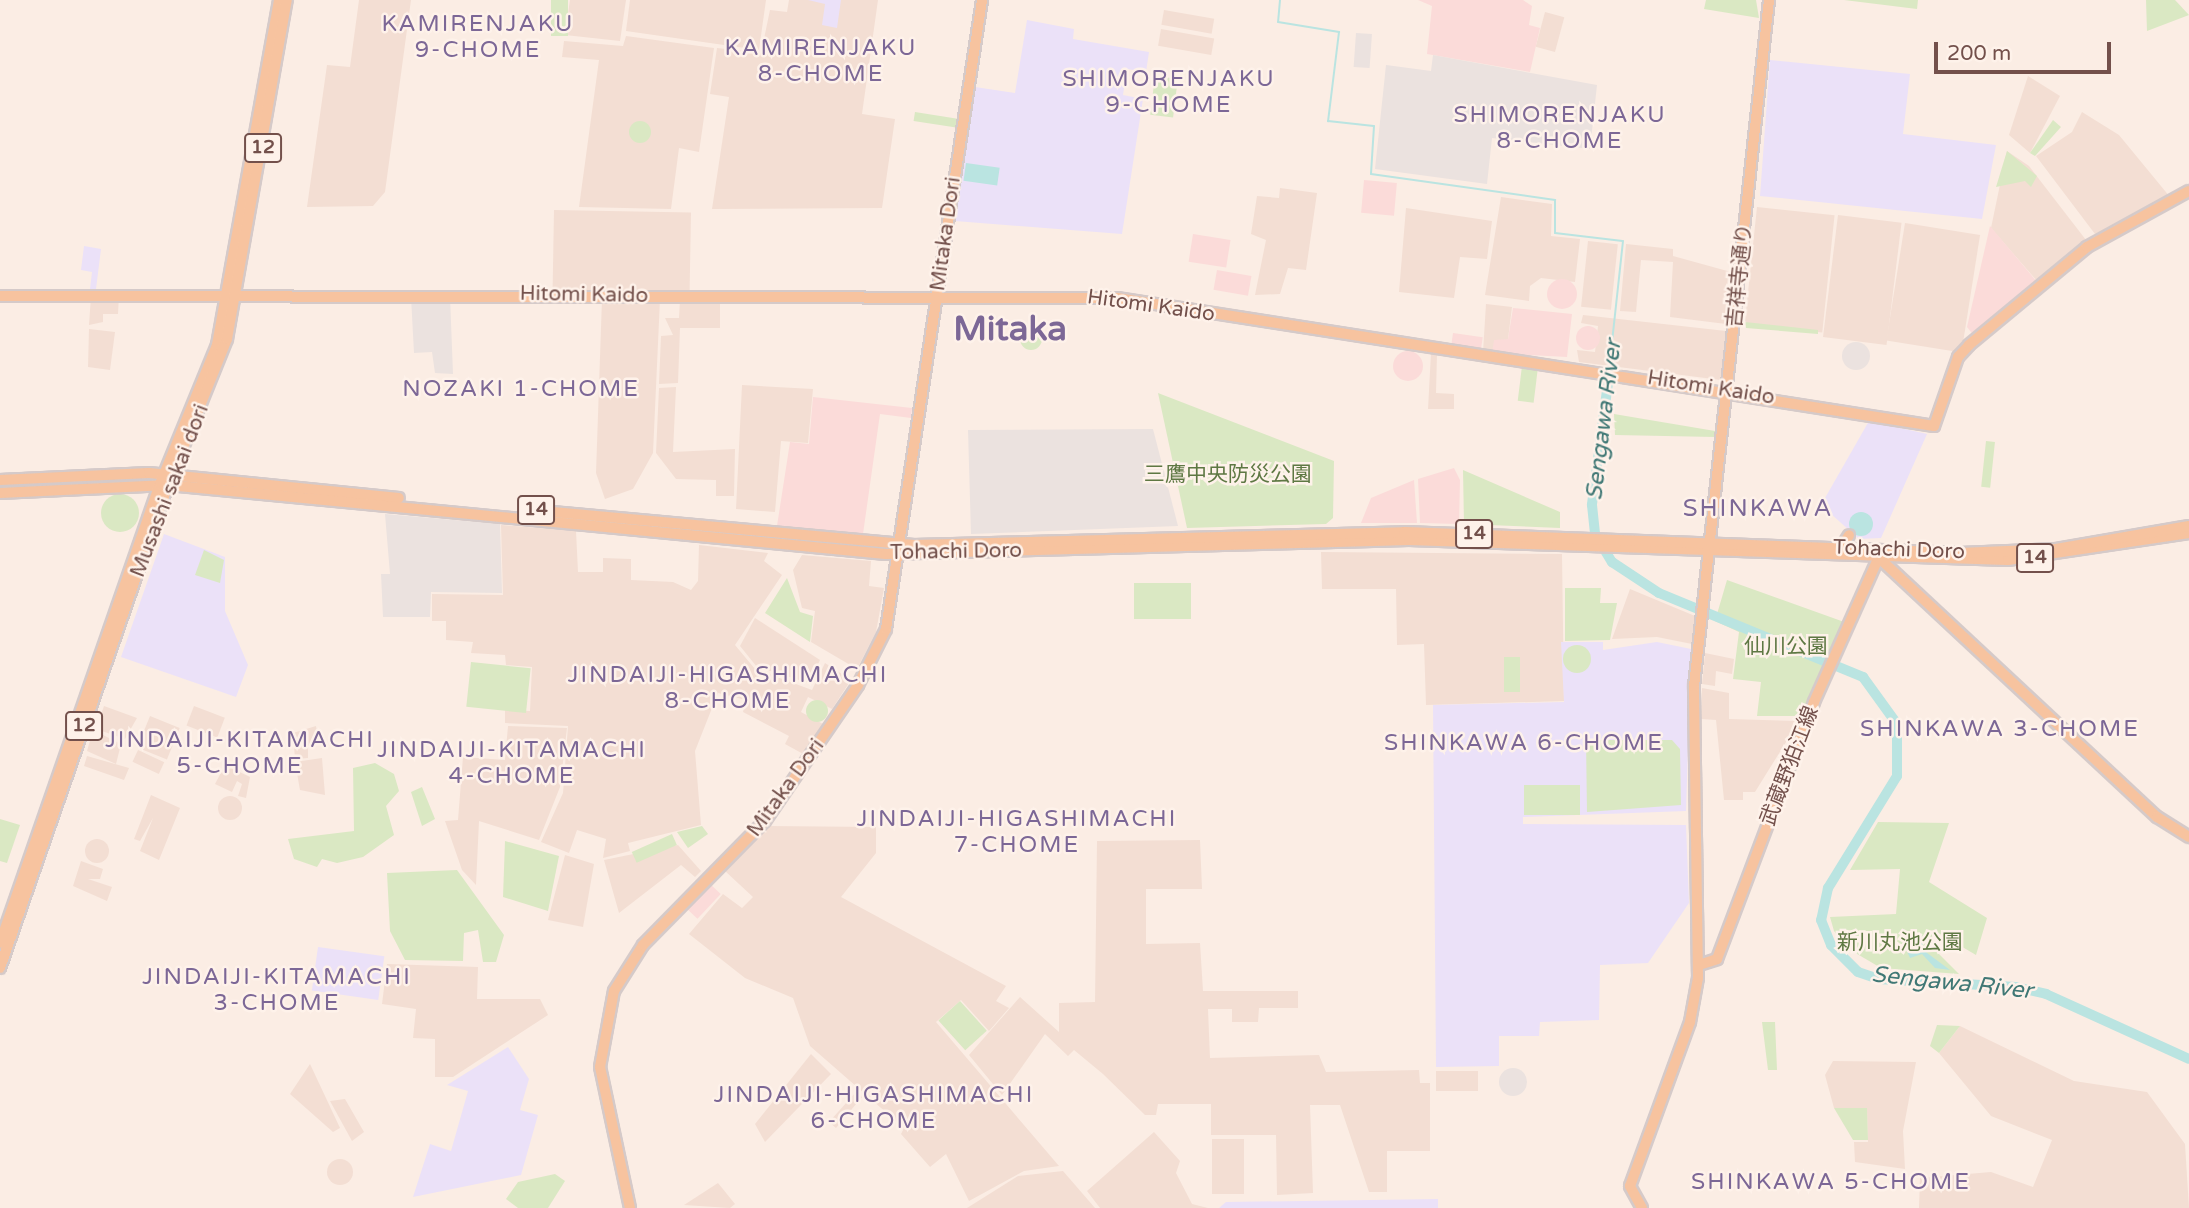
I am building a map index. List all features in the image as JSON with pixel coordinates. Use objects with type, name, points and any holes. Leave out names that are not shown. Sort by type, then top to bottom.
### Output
[{"type":"main road","name":"Musashi sakai dori","points":[[233,296],[279,0]]},
{"type":"main road","name":"Musashi sakai dori","points":[[0,943],[101,655],[166,480],[215,376],[233,296],[287,0]]},
{"type":"main road","name":"Mitaka Dori","points":[[630,1208],[600,1067],[614,991],[643,945],[758,830],[859,685],[886,629],[982,0]]},
{"type":"main road","name":"吉祥寺通り","points":[[1709,548],[1769,0]]},
{"type":"main road","name":"Hitomi Kaido","points":[[0,296],[937,295],[1145,301],[1335,336],[1728,389],[1934,426],[1958,357],[1969,345],[2087,247],[2189,191]]},
{"type":"main road","name":"Tohachi Doro","points":[[0,480],[166,480],[900,549],[1404,532],[1879,557],[2032,558],[2189,534]]},
{"type":"main road","name":"Musashi sakai dori","points":[[0,968],[113,645],[166,480]]},
{"type":"main road","name":"Tohachi Doro","points":[[0,493],[166,480]]},
{"type":"main road","name":"Tohachi Doro","points":[[1709,548],[2012,552],[2189,526]]},
{"type":"main road","points":[[1841,548],[1849,535]]},
{"type":"main road","points":[[1642,1208],[1630,1186],[1690,1022],[1699,965],[1694,694],[1709,548]]},
{"type":"main road","points":[[1865,549],[1879,557],[2175,832],[2189,837]]},
{"type":"main road","name":"武蔵野狛江線","points":[[1699,965],[1717,959],[1830,670],[1879,557]]},
{"type":"main road","points":[[101,655],[112,639],[113,645]]},
{"type":"shaded area","points":[[359,0],[411,0],[385,192],[373,206],[307,207],[327,65],[350,67]]},
{"type":"shaded area","points":[[570,0],[626,0],[620,41],[565,35]]},
{"type":"shaded area","points":[[630,0],[766,0],[759,50],[626,31]]},
{"type":"shaded area","points":[[789,0],[878,0],[862,114],[895,119],[882,208],[712,209],[729,97],[710,94],[717,48],[761,53],[770,10],[787,12]]},
{"type":"shaded area","points":[[808,0],[841,0],[837,28],[822,25],[825,4]]},
{"type":"shaded area","points":[[1418,0],[1523,0],[1532,6],[1529,25],[1540,28],[1530,72],[1427,54],[1432,6]]},
{"type":"shaded area","points":[[1164,10],[1214,19],[1212,34],[1161,25]]},
{"type":"shaded area","points":[[1545,12],[1564,17],[1555,52],[1536,47]]},
{"type":"shaded area","points":[[1027,20],[1074,29],[1073,39],[1149,52],[1146,72],[1127,69],[1123,95],[1143,99],[1122,234],[955,221],[975,87],[1015,93]]},
{"type":"shaded area","points":[[1161,29],[1214,38],[1211,55],[1158,46]]},
{"type":"shaded area","points":[[1356,33],[1372,34],[1370,68],[1354,67]]},
{"type":"shaded area","points":[[626,36],[714,48],[699,152],[679,148],[671,209],[579,207],[599,60],[562,57],[564,41],[623,46]]},
{"type":"shaded area","points":[[1433,55],[1597,85],[1590,149],[1492,138],[1487,184],[1375,169],[1386,65],[1431,71]]},
{"type":"shaded area","points":[[1770,60],[1910,74],[1903,134],[1996,145],[1982,219],[1760,196]]},
{"type":"shaded area","points":[[2028,76],[2060,96],[2030,153],[2009,135]]},
{"type":"shaded area","points":[[2082,112],[2119,135],[2170,197],[2095,234],[2036,156],[2072,132]]},
{"type":"shaded area","points":[[2007,151],[2029,166],[2086,240],[2037,281],[1991,228]]},
{"type":"shaded area","points":[[1364,180],[1397,183],[1394,216],[1361,213]]},
{"type":"shaded area","points":[[1280,188],[1317,193],[1306,270],[1288,268],[1280,294],[1255,295],[1266,240],[1251,234],[1257,196],[1279,198]]},
{"type":"shaded area","points":[[1501,197],[1552,204],[1551,236],[1580,239],[1575,282],[1541,278],[1530,286],[1529,301],[1485,295]]},
{"type":"shaded area","points":[[1757,207],[1835,215],[1822,333],[1745,324]]},
{"type":"shaded area","points":[[1406,208],[1492,221],[1487,259],[1460,257],[1454,298],[1399,292]]},
{"type":"shaded area","points":[[554,210],[691,212],[690,293],[553,291]]},
{"type":"shaded area","points":[[1838,215],[1902,223],[1887,345],[1823,337]]},
{"type":"shaded area","points":[[1905,223],[1980,235],[1961,352],[1886,341]]},
{"type":"shaded area","points":[[1990,226],[2038,283],[1975,337],[1967,327]]},
{"type":"shaded area","points":[[1193,234],[1231,240],[1226,268],[1189,262]]},
{"type":"shaded area","points":[[1588,241],[1618,244],[1611,310],[1581,307]]},
{"type":"shaded area","points":[[1626,244],[1673,249],[1673,256],[1731,272],[1726,324],[1670,317],[1673,262],[1641,260],[1636,312],[1620,311]]},
{"type":"shaded area","points":[[84,246],[101,249],[96,289],[90,289],[92,272],[81,270]]},
{"type":"shaded area","points":[[1217,270],[1251,276],[1248,296],[1214,290]]},
{"type":"shaded area","points":[[1562,279],[1573,283],[1577,294],[1573,305],[1562,309],[1551,305],[1547,294],[1551,283]]},
{"type":"shaded area","points":[[119,295],[118,314],[103,314],[103,322],[89,325],[91,296]]},
{"type":"shaded area","points":[[450,296],[453,374],[435,373],[432,352],[414,353],[411,297]]},
{"type":"shaded area","points":[[602,299],[660,299],[653,453],[633,489],[605,499],[596,473]]},
{"type":"shaded area","points":[[680,300],[720,300],[720,328],[680,328],[678,383],[659,384],[661,336],[673,335],[665,318],[679,318]]},
{"type":"shaded area","points":[[1486,304],[1512,307],[1508,339],[1492,353],[1483,352]]},
{"type":"shaded area","points":[[1513,308],[1572,314],[1567,357],[1492,353],[1494,340],[1508,339]]},
{"type":"shaded area","points":[[1583,315],[1726,331],[1721,380],[1579,362],[1577,350],[1595,352],[1598,326],[1581,323]]},
{"type":"shaded area","points":[[1588,326],[1597,329],[1600,338],[1597,347],[1588,350],[1579,347],[1576,338],[1579,329]]},
{"type":"shaded area","points":[[89,329],[115,332],[110,370],[88,367]]},
{"type":"shaded area","points":[[1453,333],[1483,337],[1481,352],[1451,348]]},
{"type":"shaded area","points":[[1856,342],[1866,346],[1870,356],[1866,366],[1856,370],[1846,366],[1842,356],[1846,346]]},
{"type":"shaded area","points":[[1408,351],[1419,355],[1423,366],[1419,377],[1408,381],[1397,377],[1393,366],[1397,355]]},
{"type":"shaded area","points":[[1431,353],[1437,354],[1436,393],[1454,394],[1454,409],[1428,409]]},
{"type":"shaded area","points":[[742,385],[813,389],[808,443],[781,441],[775,512],[736,509]]},
{"type":"shaded area","points":[[676,387],[673,452],[735,449],[734,496],[716,496],[716,480],[676,479],[656,453],[659,388]]},
{"type":"shaded area","points":[[813,397],[912,408],[911,418],[880,414],[863,534],[777,526],[790,442],[809,444]]},
{"type":"shaded area","points":[[1869,421],[1927,434],[1881,538],[1859,539],[1821,505]]},
{"type":"shaded area","points":[[1153,429],[1178,526],[971,534],[968,430]]},
{"type":"shaded area","points":[[1454,468],[1460,480],[1459,524],[1420,523],[1418,479]]},
{"type":"shaded area","points":[[1414,480],[1417,523],[1361,523],[1371,498]]},
{"type":"shaded area","points":[[385,514],[500,524],[502,593],[431,592],[430,617],[383,617],[381,574],[390,574]]},
{"type":"shaded area","points":[[501,525],[576,531],[578,572],[603,572],[603,558],[631,559],[631,580],[673,582],[691,590],[698,581],[699,545],[768,553],[764,561],[782,575],[735,645],[755,669],[812,690],[825,663],[851,680],[832,709],[808,697],[801,712],[823,724],[805,755],[785,744],[789,736],[743,712],[746,700],[718,693],[695,751],[701,825],[628,843],[630,851],[603,858],[606,839],[577,830],[569,853],[541,842],[563,793],[568,726],[505,723],[505,710],[530,711],[532,667],[506,665],[505,655],[471,653],[473,642],[446,640],[446,621],[432,621],[432,594],[503,595]]},
{"type":"shaded area","points":[[164,534],[225,557],[225,611],[248,665],[236,697],[121,657]]},
{"type":"shaded area","points":[[1321,552],[1562,554],[1564,701],[1426,705],[1424,644],[1397,645],[1396,589],[1322,589]]},
{"type":"shaded area","points":[[802,555],[871,561],[869,586],[884,588],[876,632],[857,669],[811,642],[815,611],[802,608],[793,570]]},
{"type":"shaded area","points":[[1630,589],[1695,616],[1692,644],[1657,637],[1612,639]]},
{"type":"shaded area","points":[[755,618],[820,660],[809,683],[757,667],[740,646]]},
{"type":"shaded area","points":[[1561,642],[1603,642],[1603,650],[1657,642],[1691,649],[1686,811],[1523,817],[1523,824],[1686,825],[1689,903],[1648,963],[1600,965],[1599,1020],[1540,1022],[1539,1036],[1499,1036],[1499,1066],[1436,1067],[1433,705],[1564,702]]},
{"type":"shaded area","points":[[1705,653],[1734,659],[1732,674],[1716,671],[1715,686],[1702,684]]},
{"type":"shaded area","points":[[1702,688],[1729,693],[1729,719],[1799,721],[1755,792],[1743,792],[1743,800],[1724,800],[1716,720],[1701,719]]},
{"type":"shaded area","points":[[104,706],[137,718],[125,739],[96,729]]},
{"type":"shaded area","points":[[194,706],[225,718],[217,737],[186,726]]},
{"type":"shaded area","points":[[150,716],[180,728],[167,760],[137,748]]},
{"type":"shaded area","points":[[316,726],[319,743],[308,746],[308,758],[295,759],[293,733]]},
{"type":"shaded area","points":[[508,726],[567,728],[560,787],[539,840],[479,821],[476,885],[462,870],[445,821],[458,820],[463,757],[505,760]]},
{"type":"shaded area","points":[[93,730],[121,744],[116,764],[87,751]]},
{"type":"shaded area","points":[[138,750],[164,762],[159,774],[133,762]]},
{"type":"shaded area","points":[[87,756],[129,768],[124,780],[84,766]]},
{"type":"shaded area","points":[[322,758],[325,795],[300,790],[295,762]]},
{"type":"shaded area","points":[[225,765],[250,777],[246,798],[238,796],[242,784],[237,781],[232,792],[215,784]]},
{"type":"shaded area","points":[[151,795],[180,808],[159,860],[140,851],[153,818],[140,841],[134,839]]},
{"type":"shaded area","points":[[225,796],[235,796],[242,803],[242,813],[235,820],[225,820],[218,813],[218,803]]},
{"type":"shaded area","points":[[767,826],[876,827],[876,853],[841,897],[1006,986],[996,1001],[1009,1008],[989,1031],[961,1000],[936,1022],[1059,1166],[1024,1171],[969,1201],[946,1154],[930,1167],[901,1134],[904,1128],[810,1046],[793,998],[745,978],[689,934],[723,894],[742,908],[753,897],[725,871]]},
{"type":"shaded area","points":[[97,839],[106,842],[109,851],[106,860],[97,863],[88,860],[85,851],[88,842]]},
{"type":"shaded area","points":[[1200,840],[1202,889],[1146,889],[1146,944],[1200,943],[1203,991],[1298,991],[1298,1008],[1259,1008],[1258,1022],[1232,1022],[1232,1009],[1208,1009],[1210,1058],[1319,1055],[1326,1072],[1419,1070],[1420,1083],[1430,1083],[1430,1151],[1387,1151],[1387,1192],[1369,1192],[1340,1105],[1310,1105],[1313,1193],[1277,1195],[1276,1135],[1211,1135],[1211,1104],[1158,1104],[1156,1115],[1145,1115],[1074,1050],[1068,1056],[1045,1034],[1002,1095],[969,1055],[1020,997],[1059,1032],[1059,1003],[1095,1002],[1097,841]]},
{"type":"shaded area","points":[[678,845],[701,871],[695,877],[681,865],[619,913],[604,860]]},
{"type":"shaded area","points":[[565,855],[594,864],[583,927],[548,920]]},
{"type":"shaded area","points":[[81,861],[103,869],[100,879],[88,879],[112,887],[107,901],[73,886]]},
{"type":"shaded area","points":[[709,883],[721,894],[698,919],[686,908]]},
{"type":"shaded area","points":[[318,947],[384,956],[378,1000],[312,991]]},
{"type":"shaded area","points":[[387,964],[478,967],[477,999],[540,999],[548,1015],[453,1077],[435,1077],[435,1039],[413,1038],[416,1009],[382,1004]]},
{"type":"shaded area","points":[[1960,1026],[2074,1081],[2147,1092],[2185,1144],[2189,1208],[1919,1208],[1920,1178],[1991,1172],[2033,1187],[2052,1140],[1991,1116],[1939,1053]]},
{"type":"shaded area","points":[[508,1047],[529,1079],[520,1110],[538,1115],[521,1175],[413,1197],[430,1144],[451,1151],[468,1091],[447,1085]]},
{"type":"shaded area","points":[[811,1054],[831,1074],[765,1142],[755,1124]]},
{"type":"shaded area","points":[[1833,1061],[1916,1062],[1903,1131],[1905,1169],[1855,1162],[1854,1142],[1868,1142],[1867,1109],[1834,1108],[1825,1075]]},
{"type":"shaded area","points":[[310,1064],[340,1128],[333,1132],[290,1094]]},
{"type":"shaded area","points":[[1513,1068],[1523,1072],[1527,1082],[1523,1092],[1513,1096],[1503,1092],[1499,1082],[1503,1072]]},
{"type":"shaded area","points":[[1436,1071],[1478,1071],[1478,1091],[1436,1091]]},
{"type":"shaded area","points":[[856,1092],[862,1097],[836,1128],[829,1122]]},
{"type":"shaded area","points":[[345,1099],[364,1132],[352,1141],[330,1101]]},
{"type":"shaded area","points":[[1154,1132],[1180,1161],[1176,1173],[1192,1204],[1208,1208],[1100,1208],[1087,1191]]},
{"type":"shaded area","points":[[1212,1139],[1244,1139],[1244,1194],[1212,1194]]},
{"type":"shaded area","points":[[340,1159],[349,1163],[353,1172],[349,1181],[340,1185],[331,1181],[327,1172],[331,1163]]},
{"type":"shaded area","points":[[1063,1171],[1095,1208],[967,1208],[1018,1176]]},
{"type":"shaded area","points":[[718,1183],[735,1204],[730,1208],[684,1205]]},
{"type":"shaded area","points":[[1438,1199],[1438,1208],[1219,1208],[1226,1202]]},
{"type":"green space","points":[[551,0],[568,0],[568,36],[551,36]]},
{"type":"green space","points":[[1706,0],[1756,0],[1759,18],[1704,9]]},
{"type":"green space","points":[[1844,0],[1918,0],[1917,9]]},
{"type":"green space","points":[[2146,0],[2175,0],[2189,15],[2147,31]]},
{"type":"green space","points":[[1155,76],[1178,79],[1173,118],[1150,115]]},
{"type":"green space","points":[[915,112],[957,119],[956,128],[914,121]]},
{"type":"green space","points":[[2053,120],[2061,127],[2035,156],[2030,153]]},
{"type":"green space","points":[[640,121],[648,124],[651,132],[648,140],[640,143],[632,140],[629,132],[632,124]]},
{"type":"green space","points":[[2007,151],[2037,176],[2031,187],[2025,181],[1996,187]]},
{"type":"green space","points":[[1745,322],[1818,330],[1818,334],[1746,328]]},
{"type":"green space","points":[[1027,328],[1035,328],[1042,335],[1042,343],[1035,350],[1027,350],[1020,343],[1020,335]]},
{"type":"green space","points":[[1522,366],[1538,368],[1534,403],[1518,401]]},
{"type":"green space","name":"三鷹中央防災公園","points":[[1158,393],[1334,461],[1333,518],[1326,524],[1187,528]]},
{"type":"green space","points":[[1614,414],[1715,431],[1715,437],[1615,435]]},
{"type":"green space","points":[[1986,441],[1995,442],[1990,488],[1981,487]]},
{"type":"green space","points":[[1463,470],[1560,512],[1560,528],[1464,524]]},
{"type":"green space","points":[[120,494],[134,499],[139,513],[134,527],[120,532],[106,527],[101,513],[106,499]]},
{"type":"green space","points":[[204,550],[224,560],[220,583],[195,575]]},
{"type":"green space","points":[[787,578],[800,612],[813,616],[810,642],[765,613]]},
{"type":"green space","name":"仙川公園","points":[[1727,580],[1847,623],[1801,716],[1757,716],[1761,682],[1733,679],[1739,632],[1715,621]]},
{"type":"green space","points":[[1134,583],[1191,583],[1191,619],[1134,619]]},
{"type":"green space","points":[[1565,588],[1601,588],[1600,603],[1617,603],[1610,640],[1565,641]]},
{"type":"green space","points":[[1577,645],[1587,649],[1591,659],[1587,669],[1577,673],[1567,669],[1563,659],[1567,649]]},
{"type":"green space","points":[[1504,657],[1520,657],[1520,692],[1504,692]]},
{"type":"green space","points":[[471,662],[531,668],[526,713],[466,707]]},
{"type":"green space","points":[[817,700],[825,703],[828,711],[825,719],[817,722],[809,719],[806,711],[809,703]]},
{"type":"green space","points":[[1586,740],[1672,740],[1680,749],[1681,805],[1587,812]]},
{"type":"green space","points":[[375,763],[394,774],[399,791],[386,806],[394,835],[363,857],[337,863],[322,859],[317,867],[294,859],[288,839],[354,831],[353,768]]},
{"type":"green space","points":[[1524,785],[1580,785],[1580,815],[1524,815]]},
{"type":"green space","points":[[422,787],[435,819],[422,826],[411,792]]},
{"type":"green space","points":[[0,819],[20,825],[7,863],[0,861]]},
{"type":"green space","name":"新川丸池公園","points":[[1878,822],[1949,823],[1929,882],[1987,918],[1976,955],[1935,931],[1928,943],[1959,974],[1881,968],[1847,948],[1834,931],[1830,917],[1896,914],[1900,869],[1850,870]]},
{"type":"green space","points":[[702,826],[708,834],[688,848],[677,832]]},
{"type":"green space","points":[[672,834],[677,845],[637,863],[632,852]]},
{"type":"green space","points":[[505,841],[559,856],[548,911],[503,897]]},
{"type":"green space","points":[[457,870],[504,935],[496,962],[483,962],[478,930],[464,933],[463,961],[405,960],[390,931],[387,873]]},
{"type":"green space","points":[[960,1001],[987,1031],[965,1050],[938,1020]]},
{"type":"green space","points":[[1762,1022],[1775,1022],[1777,1070],[1768,1070]]},
{"type":"green space","points":[[1937,1025],[1960,1026],[1939,1053],[1930,1046]]},
{"type":"green space","points":[[1834,1108],[1867,1108],[1868,1140],[1853,1140]]},
{"type":"green space","points":[[555,1174],[565,1181],[548,1208],[518,1208],[506,1199],[518,1182]]},
{"type":"water","points":[[966,163],[1000,168],[997,186],[963,181]]},
{"type":"water","points":[[1861,512],[1869,516],[1873,524],[1869,532],[1861,536],[1853,532],[1849,524],[1853,516]]},
{"type":"water","points":[[1904,930],[1922,936],[1923,950],[1950,970],[1935,968],[1922,954],[1910,958],[1901,938]]},
{"type":"waterway","name":"Sengawa River","points":[[1280,0],[1278,22],[1339,32],[1328,121],[1374,126],[1371,174],[1555,200],[1555,233],[1623,241],[1609,370]]},
{"type":"waterway","name":"Sengawa River","points":[[1609,375],[1592,505],[1595,534],[1612,562],[1659,593],[1863,677],[1897,724],[1897,776],[1828,888],[1821,920],[1831,945],[1858,972],[1878,979],[2016,987],[2046,994],[2189,1059]]},
{"type":"district","name":"KAMIRENJAKU 9-CHOME","points":[[478,37]]},
{"type":"district","name":"KAMIRENJAKU 8-CHOME","points":[[821,61]]},
{"type":"district","name":"SHIMORENJAKU 9-CHOME","points":[[1169,92]]},
{"type":"district","name":"SHIMORENJAKU 8-CHOME","points":[[1560,128]]},
{"type":"district","name":"Mitaka","points":[[1010,329]]},
{"type":"district","name":"NOZAKI 1-CHOME","points":[[521,389]]},
{"type":"district","name":"SHINKAWA","points":[[1758,509]]},
{"type":"district","name":"JINDAIJI-HIGASHIMACHI 8-CHOME","points":[[728,688]]},
{"type":"district","name":"SHINKAWA 3-CHOME","points":[[2000,729]]},
{"type":"district","name":"SHINKAWA 6-CHOME","points":[[1524,743]]},
{"type":"district","name":"JINDAIJI-KITAMACHI 5-CHOME","points":[[240,753]]},
{"type":"district","name":"JINDAIJI-KITAMACHI 4-CHOME","points":[[512,763]]},
{"type":"district","name":"JINDAIJI-HIGASHIMACHI 7-CHOME","points":[[1017,832]]},
{"type":"district","name":"JINDAIJI-KITAMACHI 3-CHOME","points":[[277,990]]},
{"type":"district","name":"JINDAIJI-HIGASHIMACHI 6-CHOME","points":[[874,1108]]},
{"type":"district","name":"SHINKAWA 5-CHOME","points":[[1831,1182]]}]
